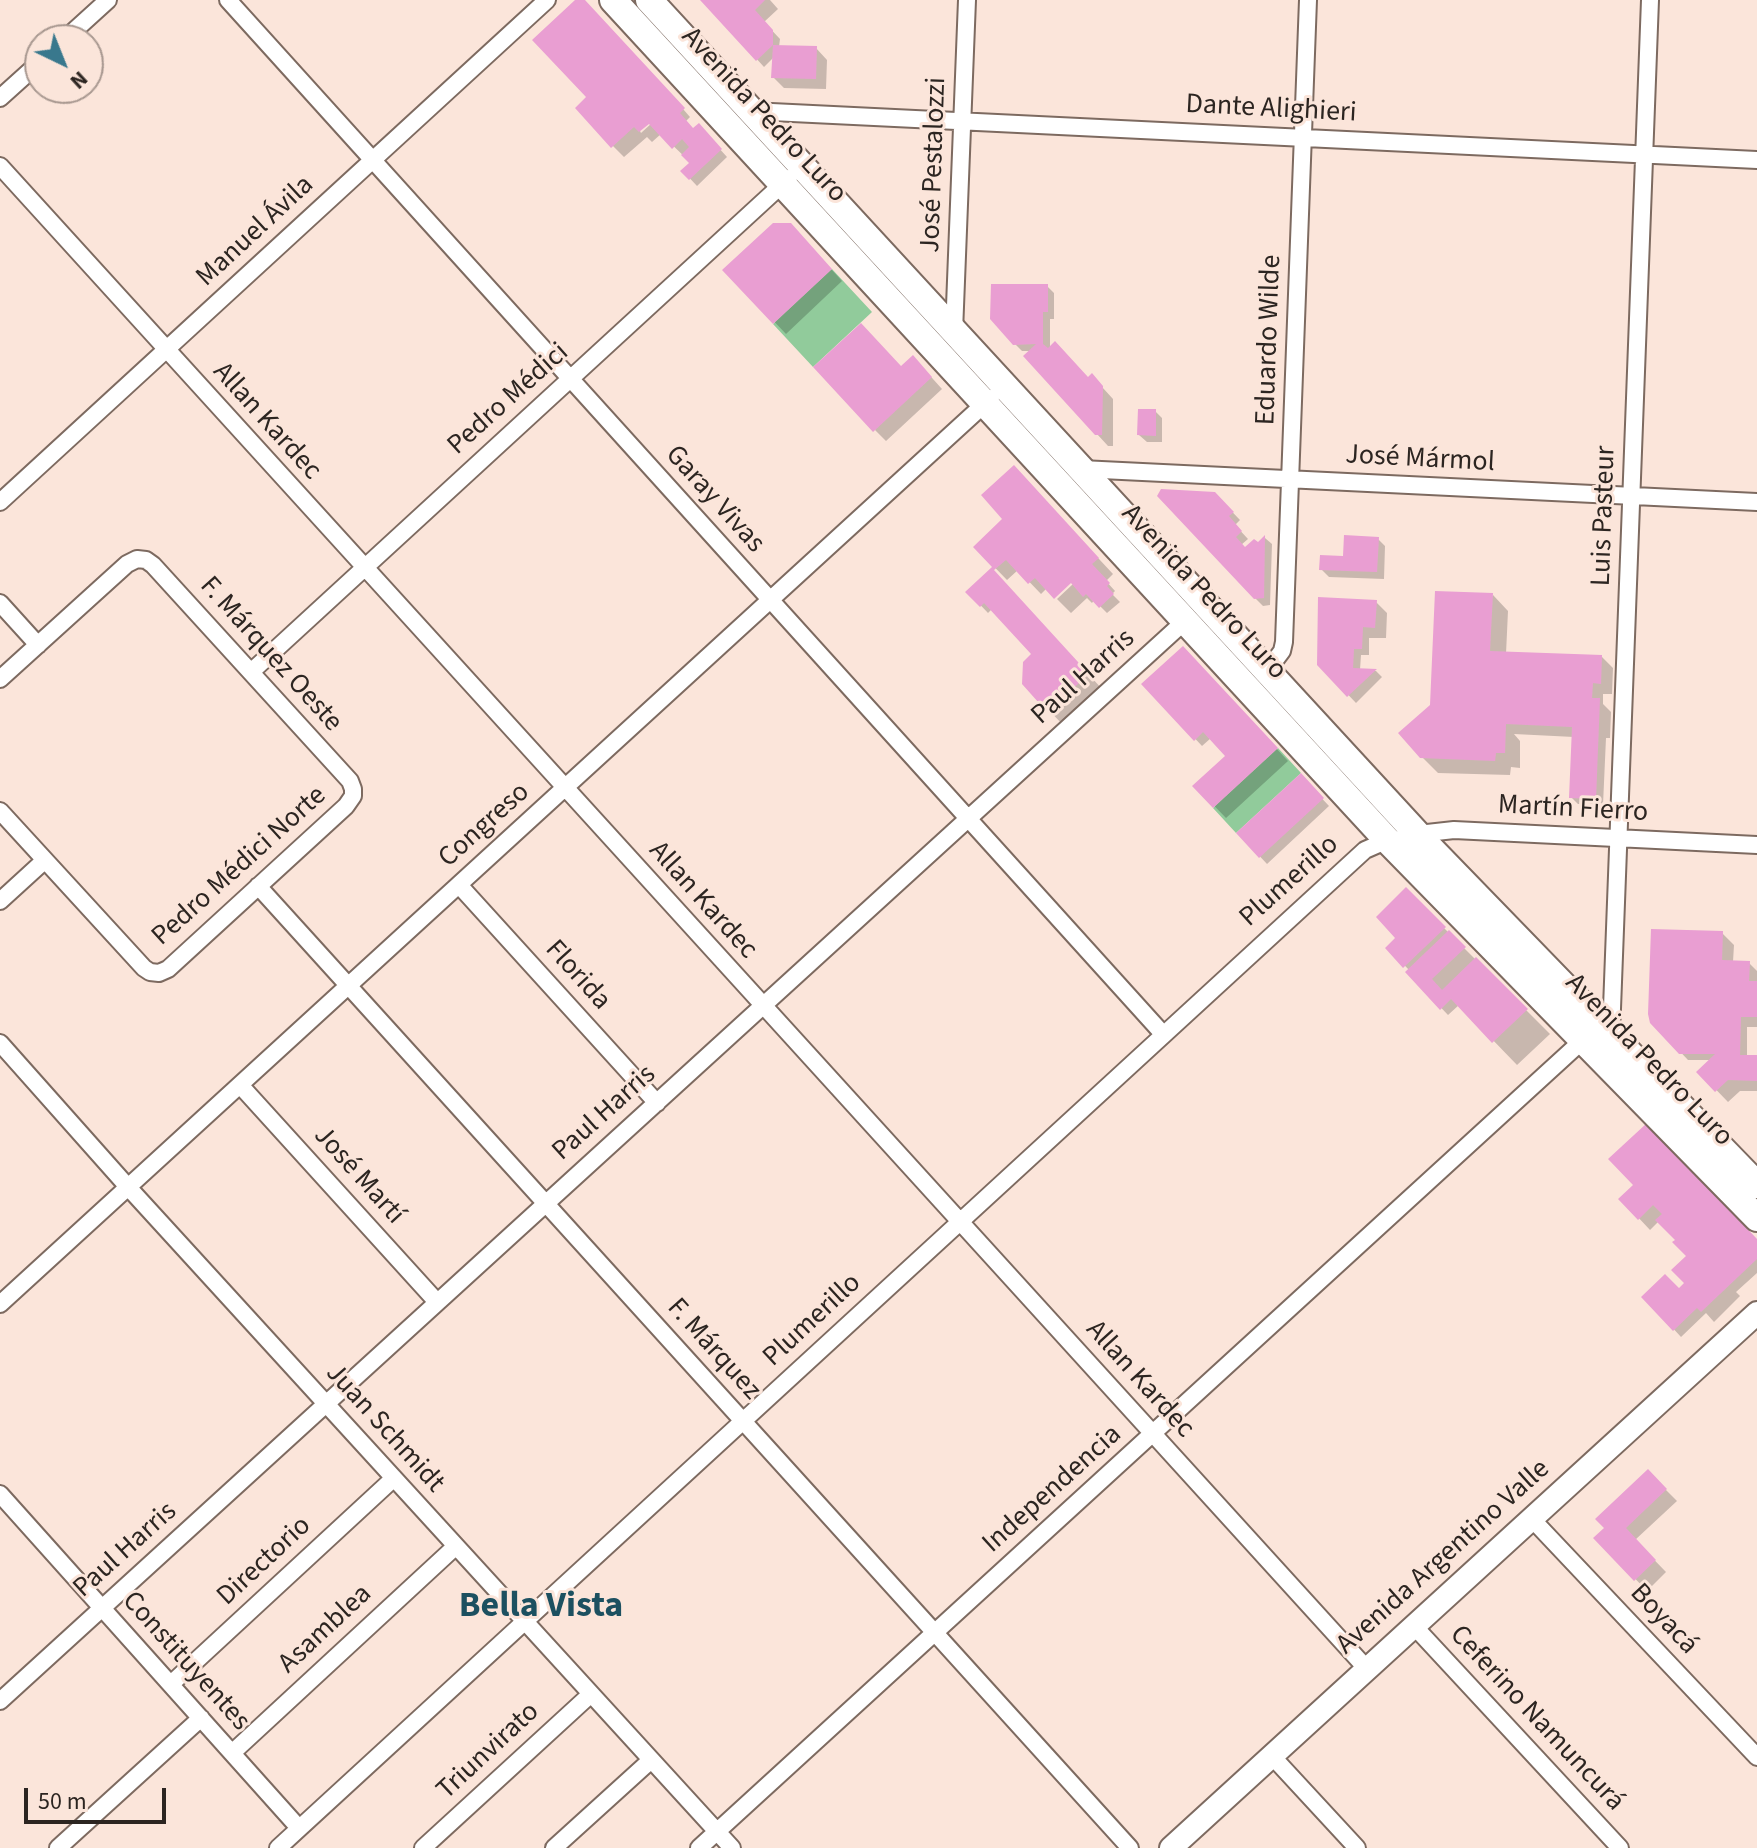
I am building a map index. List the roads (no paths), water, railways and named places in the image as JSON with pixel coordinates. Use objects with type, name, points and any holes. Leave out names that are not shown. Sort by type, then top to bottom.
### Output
[{"type":"main road","name":"Avenida Pedro Luro","points":[[613,0],[1388,841],[1757,1218]]},
{"type":"main road","name":"Avenida Pedro Luro","points":[[649,0],[752,111],[778,124],[802,166],[1418,835],[1757,1185]]},
{"type":"main road","name":"Avenida Argentino Valle","points":[[1171,1848],[1757,1313]]},
{"type":"street","points":[[82,24],[108,0]]},
{"type":"street","name":"Garay Vivas","points":[[228,0],[1163,1034]]},
{"type":"street","name":"Manuel Ávila","points":[[0,502],[547,0]]},
{"type":"street","name":"José Pestalozzi","points":[[954,332],[967,0]]},
{"type":"street","name":"Eduardo Wilde","points":[[1257,660],[1271,661],[1279,656],[1284,647],[1308,0]]},
{"type":"street","name":"Luis Pasteur","points":[[1611,1035],[1650,0]]},
{"type":"street","points":[[0,98],[24,76]]},
{"type":"street","points":[[714,110],[752,111]]},
{"type":"street","name":"Dante Alighieri","points":[[778,124],[962,121],[1757,160]]},
{"type":"street","name":"Allan Kardec","points":[[0,166],[1367,1669]]},
{"type":"street","name":"Pedro Médici","points":[[251,672],[802,166]]},
{"type":"street","name":"Congreso","points":[[0,1304],[1005,386]]},
{"type":"street","name":"José Mármol","points":[[1081,469],[1757,502]]},
{"type":"street","name":"F. Márquez Oeste","points":[[38,645],[127,564],[140,559],[153,565],[350,781],[353,793]]},
{"type":"street","points":[[0,603],[38,645],[0,679]]},
{"type":"street","points":[[1185,621],[1257,660]]},
{"type":"street","name":"Paul Harris","points":[[0,1701],[1185,621]]},
{"type":"street","name":"Pedro Médici Norte","points":[[45,860],[142,966],[156,973],[168,969],[346,806],[353,793]]},
{"type":"street","points":[[0,811],[45,860],[0,901]]},
{"type":"street","name":"Martín Fierro","points":[[1388,841],[1454,830],[1757,845]]},
{"type":"street","name":"Plumerillo","points":[[278,1848],[1358,855],[1372,845],[1388,841]]},
{"type":"street","name":"Florida","points":[[459,885],[657,1103]]},
{"type":"street","name":"F. Márquez","points":[[258,886],[1130,1848]]},
{"type":"street","name":"Independencia","points":[[699,1848],[1583,1040]]},
{"type":"street","name":"Juan Schmidt","points":[[0,1043],[732,1848]]},
{"type":"street","name":"José Martí","points":[[240,1085],[437,1302]]},
{"type":"street","name":"Directorio","points":[[171,1684],[394,1478]]},
{"type":"street","name":"Constituyentes","points":[[0,1494],[299,1828]]},
{"type":"street","name":"Boyacá","points":[[1532,1519],[1757,1757]]},
{"type":"street","name":"Asamblea","points":[[232,1753],[456,1546]]},
{"type":"street","name":"Ceferino Namuncurá","points":[[1414,1626],[1620,1848]]},
{"type":"street","name":"Triunvirato","points":[[423,1848],[591,1694]]},
{"type":"street","points":[[58,1848],[201,1718]]},
{"type":"street","points":[[1272,1756],[1357,1848]]},
{"type":"street","points":[[554,1848],[651,1760]]},
{"type":"district","name":"Bella Vista","points":[[541,1608]]}]
